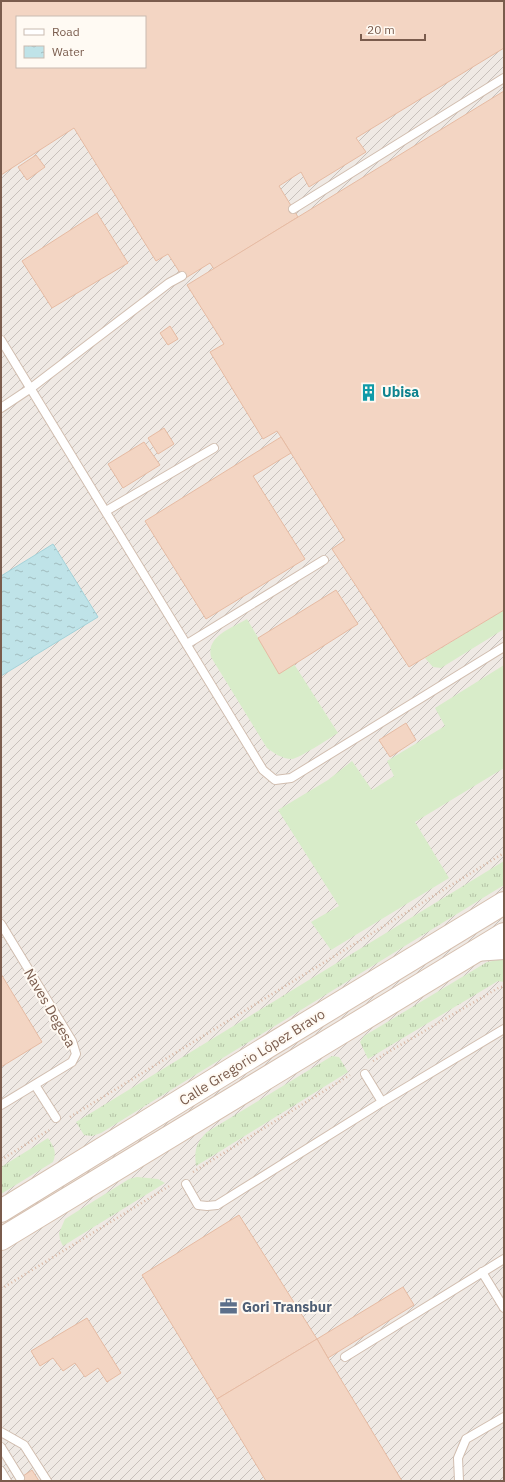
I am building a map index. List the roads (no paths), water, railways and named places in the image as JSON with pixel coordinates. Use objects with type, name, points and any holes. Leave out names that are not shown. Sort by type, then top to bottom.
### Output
[{"type":"main road","name":"Calle Gregorio López Bravo","points":[[1,1212],[504,903]]},
{"type":"main road","name":"Calle Gregorio López Bravo","points":[[1,1240],[504,934]]},
{"type":"street","points":[[473,953],[504,951]]},
{"type":"lane","points":[[293,209],[504,78]]},
{"type":"lane","points":[[1,408],[31,388],[169,283],[182,276]]},
{"type":"lane","points":[[1,340],[263,770],[275,780],[291,778],[504,647]]},
{"type":"lane","points":[[106,511],[214,448]]},
{"type":"lane","points":[[187,644],[324,560]]},
{"type":"lane","name":"Naves Degesa","points":[[1,924],[72,1041],[76,1054],[72,1062],[1,1105]]},
{"type":"lane","points":[[186,1184],[198,1205],[216,1205],[382,1102],[504,1029]]},
{"type":"lane","points":[[365,1074],[382,1102]]},
{"type":"lane","points":[[35,1085],[56,1118]]},
{"type":"lane","points":[[345,1357],[504,1259]]},
{"type":"lane","points":[[482,1272],[504,1308]]},
{"type":"lane","points":[[459,1481],[458,1458],[466,1439],[504,1417]]},
{"type":"lane","points":[[1,1432],[24,1445],[47,1481]]},
{"type":"lane","points":[[1,1447],[20,1478]]},
{"type":"lane","points":[[1,1471],[7,1481]]},
{"type":"water","points":[[53,544],[98,617],[1,676],[1,576]]},
{"type":"place","name":"Ubisa","points":[[369,392]]},
{"type":"place","name":"Gori Transbur","points":[[229,1307]]}]
